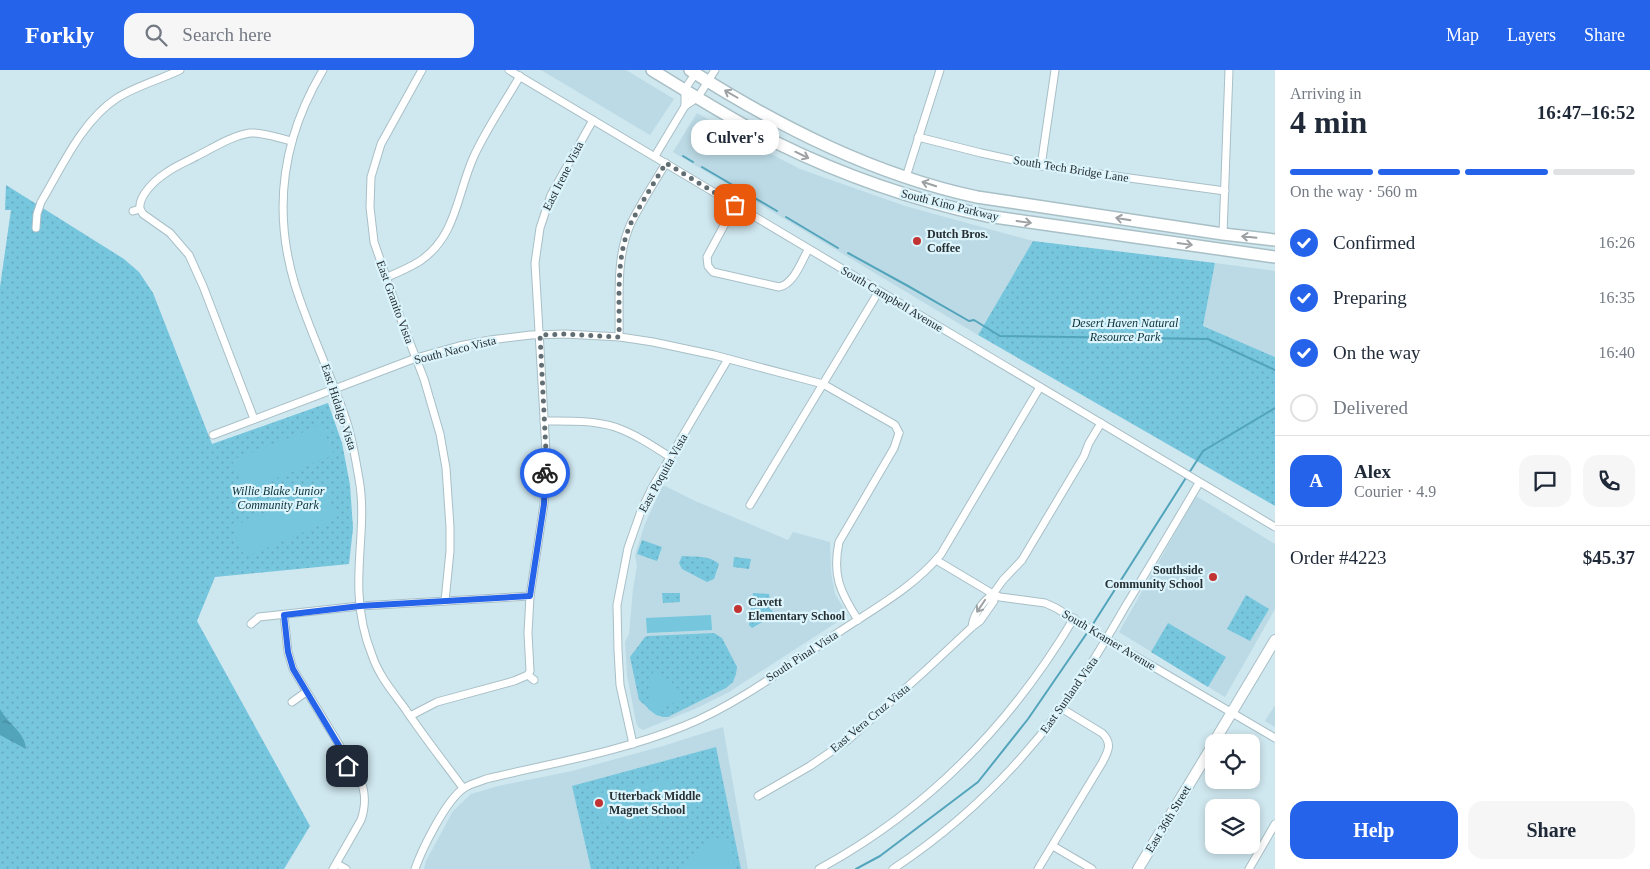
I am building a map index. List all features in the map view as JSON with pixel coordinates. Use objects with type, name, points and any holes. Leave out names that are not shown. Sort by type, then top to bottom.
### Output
[{"type":"main road","name":"South Kino Parkway","points":[[652,70],[775,142],[882,187],[944,206],[1005,219],[1275,257]]},
{"type":"main road","name":"South Kino Parkway","points":[[694,71],[766,114],[819,142],[868,164],[958,193],[1223,234],[1275,240]]},
{"type":"main road","points":[[944,206],[949,198],[1001,209],[1016,203]]},
{"type":"main road","name":"East 36th Street","points":[[1219,734],[1275,640]]},
{"type":"main road","name":"East 36th Street","points":[[1138,869],[1205,758]]},
{"type":"street","points":[[36,228],[37,214],[41,202],[81,136],[100,112],[108,104],[127,92],[180,70]]},
{"type":"street","name":"East Hidalgo Vista","points":[[323,70],[303,107],[292,141],[286,169],[283,191],[286,245],[296,287],[348,426],[360,482],[362,529],[359,574],[363,627],[377,667],[383,678],[463,788]]},
{"type":"street","name":"East Granito Vista","points":[[422,70],[381,144],[371,176],[370,207],[374,242],[432,403],[440,434],[446,468],[449,505],[450,551],[445,601]]},
{"type":"street","name":"South Campbell Avenue","points":[[509,70],[1275,527]]},
{"type":"street","points":[[655,156],[685,106],[698,97],[715,70]]},
{"type":"street","points":[[906,177],[940,70]]},
{"type":"street","points":[[1040,166],[1055,70]]},
{"type":"street","points":[[1223,234],[1229,70]]},
{"type":"street","points":[[685,106],[685,89],[694,71]]},
{"type":"street","points":[[386,278],[420,261],[440,243],[454,219],[474,155],[520,76]]},
{"type":"street","name":"East Irene Vista","points":[[410,716],[437,702],[531,678],[528,634],[530,596],[544,504],[546,452],[535,263],[543,213],[560,175],[593,120]]},
{"type":"street","points":[[254,420],[196,268],[189,255],[170,232],[136,210],[145,194],[166,173],[234,137],[242,134],[260,133],[292,141]]},
{"type":"street","name":"South Tech Bridge Lane","points":[[918,137],[981,154],[1040,166],[1225,191]]},
{"type":"street","points":[[619,337],[619,292],[623,248],[631,224],[666,163]]},
{"type":"street","points":[[735,205],[709,252],[704,267],[717,274],[778,287],[790,281],[808,250]]},
{"type":"street","points":[[750,505],[879,291]]},
{"type":"street","name":"South Naco Vista","points":[[213,435],[416,358],[490,340],[540,335],[565,334],[619,337],[653,342],[823,384],[895,425],[903,432],[839,542],[836,569],[838,584],[842,595],[858,620]]},
{"type":"street","name":"East Poquita Vista","points":[[633,744],[620,685],[617,605],[632,535],[652,488],[728,359]]},
{"type":"street","name":"South Pinal Vista","points":[[463,788],[491,778],[633,744],[686,726],[720,709],[765,681],[902,590],[929,569],[941,554],[1040,387]]},
{"type":"street","points":[[544,421],[586,421],[616,428],[644,441],[670,457]]},
{"type":"street","name":"East Vera Cruz Vista","points":[[758,796],[810,766],[848,740],[980,621],[994,600],[992,594],[1022,560],[1084,456],[1089,443],[1101,423]]},
{"type":"street","name":"East Sunland Vista","points":[[893,869],[938,837],[972,808],[1020,759],[1061,708],[1088,669],[1199,483]]},
{"type":"street","name":"South Kramer Avenue","points":[[936,560],[992,594],[1000,597],[1045,603],[1074,618],[1106,639],[1275,738]]},
{"type":"street","points":[[250,624],[259,617],[360,606],[530,596]]},
{"type":"street","points":[[284,615],[290,661],[293,669],[363,786],[365,805],[358,826],[335,866],[346,869]]},
{"type":"street","points":[[819,869],[843,856],[907,812],[962,763],[999,725],[1024,693],[1074,618]]},
{"type":"street","points":[[292,702],[306,692]]},
{"type":"street","points":[[1038,869],[1108,753],[1109,742],[1102,733],[1061,708]]},
{"type":"street","points":[[334,774],[350,764]]},
{"type":"street","points":[[415,869],[444,811],[463,788]]},
{"type":"street","points":[[1248,869],[1275,824]]},
{"type":"street","points":[[1053,846],[1092,869]]},
{"type":"shaded area","points":[[541,70],[626,70],[674,99],[650,135]]},
{"type":"shaded area","points":[[697,113],[800,169],[905,206],[1033,241],[978,335],[673,152]]},
{"type":"shaded area","points":[[1215,263],[1275,271],[1275,357],[1203,326]]},
{"type":"shaded area","name":"Cavett Elementary School","points":[[663,485],[695,501],[788,540],[793,532],[830,542],[831,572],[835,594],[848,615],[729,692],[697,708],[643,730],[638,727],[636,722],[627,675],[625,642],[629,634],[637,566],[635,555],[645,524]]},
{"type":"shaded area","name":"Southside Community School","points":[[1196,496],[1275,544],[1275,609],[1225,697],[1119,632]]},
{"type":"shaded area","points":[[1275,705],[1275,727],[1265,721]]},
{"type":"shaded area","name":"Utterback Middle Magnet School","points":[[723,727],[748,869],[424,869],[426,861],[453,811],[471,794],[498,786],[572,771]]},
{"type":"green space","name":"Willie Blake Junior Community Park","points":[[6,185],[124,259],[139,272],[153,293],[212,444],[328,403],[342,443],[350,485],[353,528],[349,564],[215,577],[197,621],[310,826],[284,869],[0,869],[0,287],[11,210],[5,210]]},
{"type":"green space","name":"Desert Haven Natural Resource Park","points":[[1033,241],[1215,263],[1203,326],[1275,357],[1275,506],[978,335]]},
{"type":"green space","points":[[322,425],[334,455],[244,491],[232,460]]},
{"type":"green space","points":[[324,487],[337,518],[245,557],[232,527]]},
{"type":"green space","points":[[642,540],[662,547],[657,561],[637,554]]},
{"type":"green space","points":[[682,556],[702,557],[715,561],[719,564],[714,579],[707,582],[682,569],[679,563]]},
{"type":"green space","points":[[734,557],[751,559],[749,569],[733,567]]},
{"type":"green space","points":[[662,593],[680,593],[680,602],[663,603]]},
{"type":"green space","points":[[753,593],[769,594],[770,600],[768,603],[774,615],[752,628],[749,625]]},
{"type":"green space","points":[[1246,595],[1269,609],[1250,641],[1227,629]]},
{"type":"green space","points":[[711,615],[712,630],[647,633],[646,618]]},
{"type":"green space","points":[[1168,623],[1226,657],[1208,687],[1151,652]]},
{"type":"green space","points":[[714,633],[722,638],[737,667],[733,682],[726,688],[668,717],[656,715],[639,700],[630,657],[645,637]]},
{"type":"green space","points":[[653,671],[671,682],[683,698],[654,713],[648,709]]},
{"type":"green space","points":[[716,747],[741,869],[591,869],[572,786]]},
{"type":"green space","points":[[671,778],[677,808],[602,824],[596,794]]},
{"type":"green space","points":[[717,838],[731,838],[734,869],[681,869],[696,850]]},
{"type":"water","points":[[0,709],[23,738],[26,749],[0,735]]},
{"type":"waterway","points":[[683,156],[693,162]]},
{"type":"waterway","points":[[702,167],[777,211]]},
{"type":"waterway","points":[[786,217],[838,248]]},
{"type":"waterway","points":[[848,253],[969,321],[974,320],[1000,336],[1208,339],[1275,370]]},
{"type":"waterway","points":[[1093,624],[1203,451],[1275,408]]},
{"type":"waterway","points":[[856,869],[880,856],[978,782],[1028,719],[1087,633]]},
{"type":"way so far","points":[[545,473],[546,452],[540,335],[565,334],[619,337],[619,292],[623,248],[631,224],[666,163],[735,205]]},
{"type":"place","name":"Culver's","points":[[735,205]]},
{"type":"place","name":"Dutch Bros. Coffee","points":[[917,241]]},
{"type":"place","name":"Southside Community School","points":[[1213,577]]},
{"type":"place","name":"Cavett Elementary School","points":[[738,609]]},
{"type":"place","name":"Utterback Middle Magnet School","points":[[599,803]]},
{"type":"route","points":[[347,766],[350,764],[293,669],[288,652],[284,615],[360,606],[530,596],[544,504],[545,473]]}]
